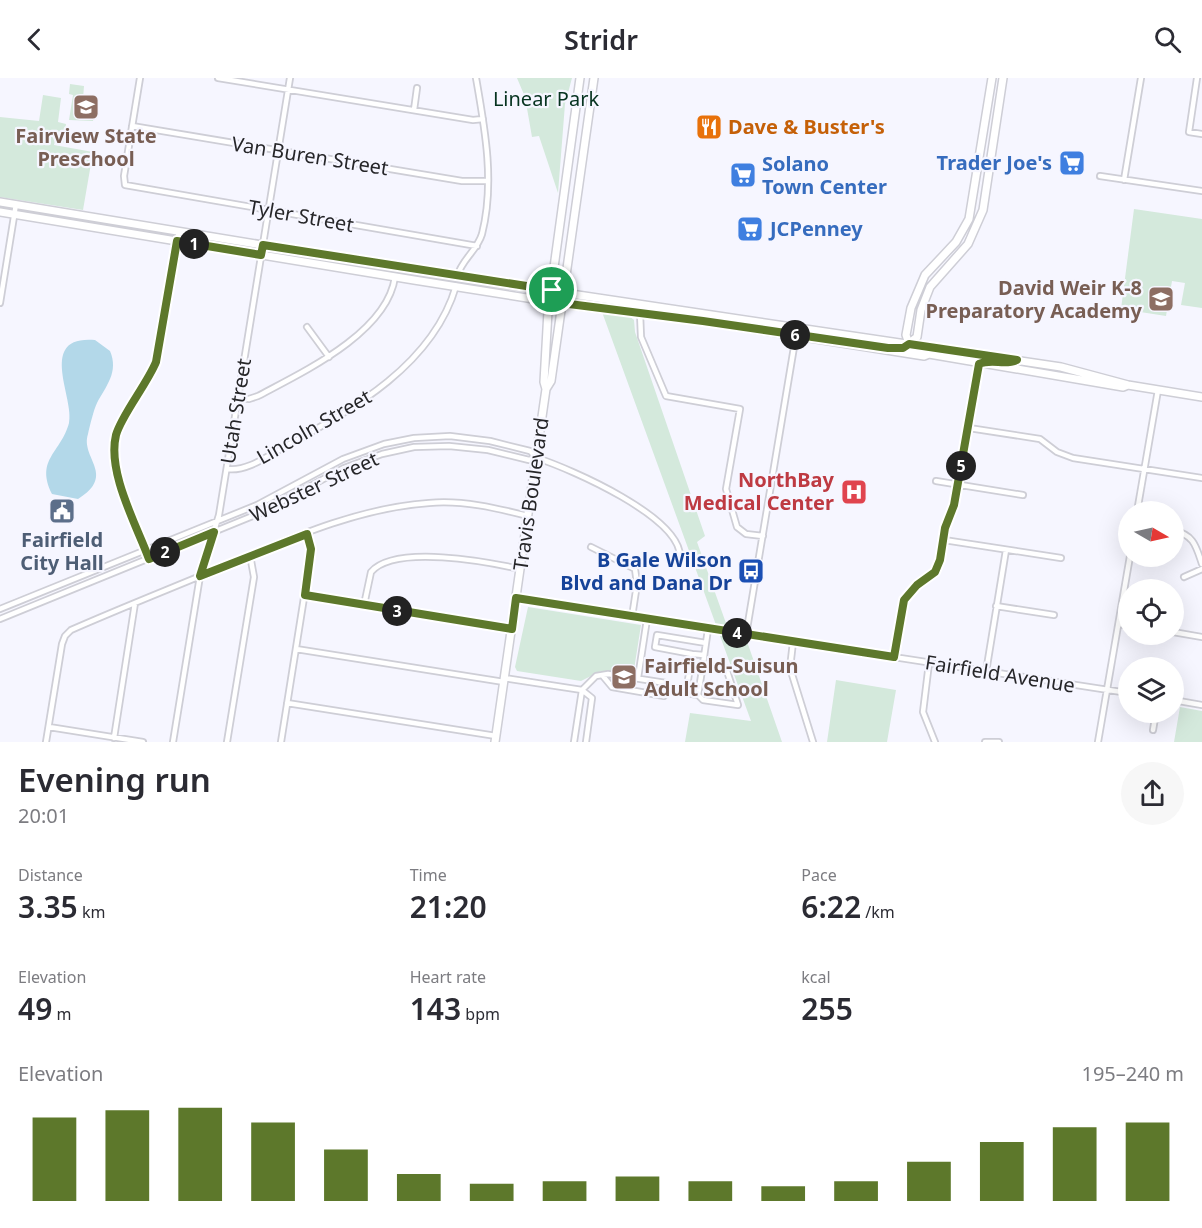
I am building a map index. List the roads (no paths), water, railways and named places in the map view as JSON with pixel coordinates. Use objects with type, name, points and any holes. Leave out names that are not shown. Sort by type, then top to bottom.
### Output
[{"type":"main road","name":"Travis Boulevard","points":[[495,739],[546,389],[544,382],[550,301],[580,78]]},
{"type":"main road","name":"Travis Boulevard","points":[[546,389],[551,381],[565,292],[594,78]]},
{"type":"main road","points":[[992,78],[969,219],[956,242],[930,268],[920,283],[911,308],[906,335],[909,344],[914,350],[979,364],[1123,387],[1128,385]]},
{"type":"main road","points":[[0,212],[563,303],[888,348],[903,348],[917,337],[921,310],[930,287],[964,249],[978,224],[983,210],[1003,78]]},
{"type":"main road","points":[[0,202],[457,277],[1061,367],[1128,385],[1202,397]]},
{"type":"main road","points":[[888,348],[891,351],[924,356],[928,354]]},
{"type":"main road","points":[[974,354],[979,364]]},
{"type":"main road","points":[[979,364],[987,360],[1010,364],[1017,360]]},
{"type":"street","points":[[132,126],[140,78]]},
{"type":"street","points":[[218,78],[473,120],[483,119]]},
{"type":"street","name":"Utah Street","points":[[173,742],[200,576],[218,520],[227,469],[290,78]]},
{"type":"street","points":[[457,277],[459,268],[477,246],[484,221],[488,181],[483,119],[476,78]]},
{"type":"street","points":[[1124,180],[1141,78]]},
{"type":"street","points":[[1197,78],[1189,132],[1202,134]]},
{"type":"street","points":[[414,110],[417,88]]},
{"type":"street","name":"Van Buren Street","points":[[132,126],[462,181],[488,181]]},
{"type":"street","name":"Tyler Street","points":[[132,126],[123,176],[125,185],[477,246]]},
{"type":"street","points":[[1100,176],[1202,191]]},
{"type":"street","points":[[0,300],[16,204]]},
{"type":"street","points":[[149,559],[125,499],[117,469],[117,434],[149,379],[156,362],[179,231]]},
{"type":"street","points":[[238,398],[253,398],[329,357],[373,318],[390,295],[394,277]]},
{"type":"street","name":"Lincoln Street","points":[[227,469],[242,468],[268,455],[337,418],[372,395],[416,354],[439,324],[456,286]]},
{"type":"street","points":[[640,313],[641,337],[666,396],[740,410],[726,489],[737,527],[744,533],[762,536]]},
{"type":"street","points":[[307,327],[329,357]]},
{"type":"street","points":[[746,634],[798,327]]},
{"type":"street","points":[[894,657],[904,600],[917,585],[935,572],[958,484],[979,364]]},
{"type":"street","points":[[1139,501],[1158,390]]},
{"type":"street","points":[[969,428],[1040,439],[1066,456],[1202,478]]},
{"type":"street","name":"Webster Street","points":[[0,609],[257,505],[343,459],[403,440],[428,437],[471,438],[530,452],[537,458]]},
{"type":"street","name":"Webster Street","points":[[0,619],[260,513],[344,468],[396,450],[449,446],[488,450],[529,460],[537,458]]},
{"type":"street","points":[[537,458],[597,482],[633,503],[675,538],[680,547],[680,557]]},
{"type":"street","points":[[936,481],[1023,495]]},
{"type":"street","points":[[46,742],[65,636],[71,630],[250,555],[370,511],[432,502],[472,504],[528,516]]},
{"type":"street","points":[[281,742],[311,549],[307,534]]},
{"type":"street","points":[[1184,534],[1195,542],[1202,564]]},
{"type":"street","points":[[944,540],[1061,558]]},
{"type":"street","points":[[591,547],[635,568],[637,584],[632,617]]},
{"type":"street","points":[[986,672],[1005,549]]},
{"type":"street","points":[[227,742],[254,577],[250,555]]},
{"type":"street","points":[[364,605],[371,572],[382,564],[411,559],[452,557],[520,569]]},
{"type":"street","points":[[1184,577],[1202,569]]},
{"type":"street","points":[[305,595],[512,629]]},
{"type":"street","name":"Fairfield Avenue","points":[[516,598],[1118,692]]},
{"type":"street","points":[[114,738],[135,603]]},
{"type":"street","points":[[996,606],[1054,615]]},
{"type":"street","points":[[638,678],[647,619]]},
{"type":"street","points":[[698,695],[708,628]]},
{"type":"street","points":[[1098,742],[1118,630]]},
{"type":"street","points":[[704,656],[655,647],[657,634],[706,643]]},
{"type":"street","points":[[1184,634],[1202,637]]},
{"type":"street","points":[[793,642],[790,668],[813,742]]},
{"type":"street","points":[[296,649],[582,690],[592,698],[586,742]]},
{"type":"street","points":[[692,654],[686,693],[698,695],[703,699],[738,705],[726,668],[703,664]]},
{"type":"street","points":[[929,663],[923,712],[935,742]]},
{"type":"street","points":[[574,742],[582,690],[596,676],[602,675],[638,678],[666,683],[664,696],[612,687],[602,675]]},
{"type":"street","points":[[1184,702],[1202,705]]},
{"type":"street","points":[[287,703],[495,739]]},
{"type":"street","points":[[1153,730],[1154,723]]},
{"type":"street","points":[[49,727],[143,742]]},
{"type":"street","points":[[985,742],[999,742]]},
{"type":"water","points":[[95,340],[110,351],[113,366],[110,378],[96,406],[88,434],[87,443],[95,466],[95,482],[78,499],[52,494],[46,472],[51,457],[69,423],[62,357],[67,347],[77,341]]},
{"type":"place","name":"Fairview State Preschool","points":[[86,107]]},
{"type":"place","name":"Dave & Buster's","points":[[709,127]]},
{"type":"place","name":"Trader Joe's","points":[[1072,163]]},
{"type":"place","name":"Solano Town Center","points":[[743,175]]},
{"type":"place","name":"JCPenney","points":[[750,229]]},
{"type":"place","name":"David Weir K-8 Preparatory Academy","points":[[1161,299]]},
{"type":"place","name":"NorthBay Medical Center","points":[[854,492]]},
{"type":"place","name":"Fairfield City Hall","points":[[62,511]]},
{"type":"place","name":"B Gale Wilson Blvd and Dana Dr","points":[[751,571]]},
{"type":"place","name":"Fairfield-Suisun Adult School","points":[[624,677]]},
{"type":"park label","name":"Linear Park","points":[[546,99]]}]
